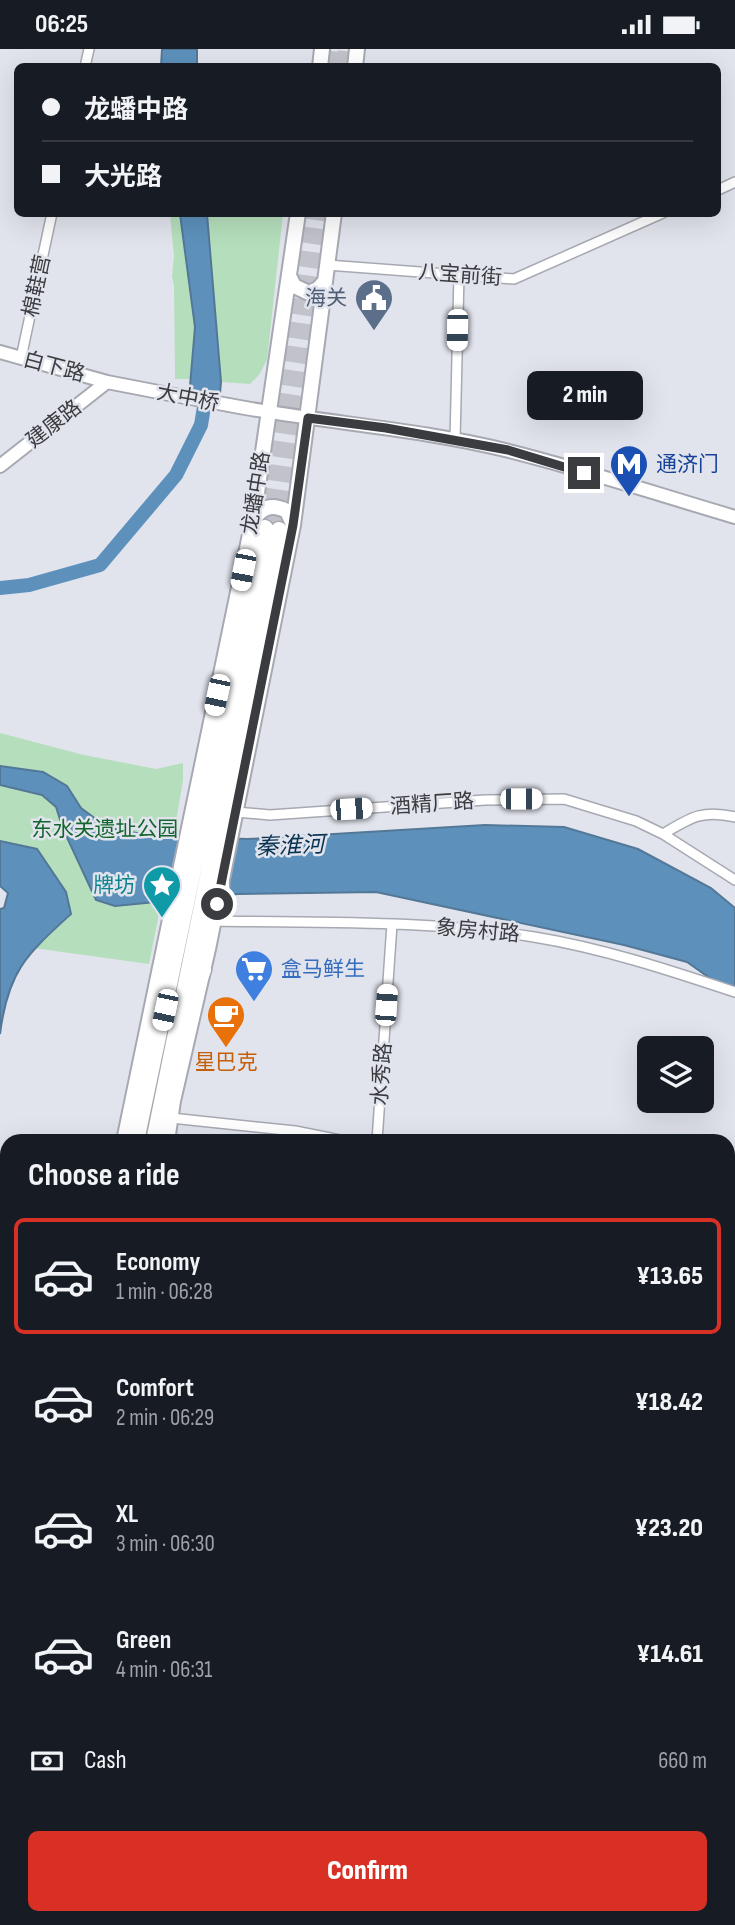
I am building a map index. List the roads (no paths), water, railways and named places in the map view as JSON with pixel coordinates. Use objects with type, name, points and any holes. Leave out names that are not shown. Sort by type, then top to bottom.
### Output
[{"type":"highway","points":[[155,1134],[168,1038],[272,526]]},
{"type":"highway","points":[[179,882],[211,828]]},
{"type":"highway","points":[[211,828],[220,887]]},
{"type":"highway","points":[[163,962],[168,1038]]},
{"type":"highway","points":[[138,1134],[168,1038],[204,970]]},
{"type":"main road","name":"龙蟠中路","points":[[211,828],[236,812],[272,526],[270,413],[297,217]]},
{"type":"main road","name":"龙蟠中路","points":[[272,526],[308,418],[333,217]]},
{"type":"main road","points":[[289,276],[294,286],[309,293],[318,289],[325,281]]},
{"type":"main road","points":[[168,1134],[214,921],[195,903],[179,882]]},
{"type":"main road","points":[[125,1134],[163,962],[195,903],[220,887]]},
{"type":"street","name":"棉鞋营","points":[[21,358],[51,217]]},
{"type":"street","name":"八宝前街","points":[[327,265],[514,279],[654,217]]},
{"type":"street","points":[[455,440],[459,275]]},
{"type":"street","name":"白下路","points":[[0,352],[107,382]]},
{"type":"street","name":"大中桥","points":[[107,382],[270,413],[386,428],[508,450],[735,517]]},
{"type":"street","name":"建康路","points":[[0,466],[107,382]]},
{"type":"street","name":"酒精厂路","points":[[236,812],[270,815],[485,800],[564,799],[636,821],[663,834],[735,880]]},
{"type":"street","points":[[663,834],[693,816],[716,813],[735,817]]},
{"type":"street","name":"象房村路","points":[[214,921],[392,924],[545,939],[586,946],[735,992]]},
{"type":"street","name":"水秀路","points":[[377,1134],[392,924]]},
{"type":"street","points":[[171,1118],[310,1134]]},
{"type":"water","points":[[162,49],[197,49],[197,63],[161,63]]},
{"type":"water","points":[[180,217],[207,217],[221,382],[219,404],[189,398],[195,327]]},
{"type":"water","name":"秦淮河","points":[[0,766],[43,772],[67,786],[81,808],[108,828],[154,836],[248,839],[485,825],[564,827],[638,849],[711,888],[735,908],[735,996],[687,962],[624,945],[376,892],[238,894],[115,906],[96,900],[63,829],[56,807],[42,795],[0,785]]},
{"type":"water","points":[[0,841],[37,849],[66,892],[71,914],[31,953],[14,979],[8,994],[0,1034],[0,909],[4,908],[8,893],[0,886]]},
{"type":"waterway","points":[[0,588],[29,585],[100,565],[176,475],[201,425],[207,389]]},
{"type":"tunnel","points":[[332,63],[334,49]]},
{"type":"tunnel","points":[[344,63],[346,49]]},
{"type":"tunnel","points":[[265,528],[309,217]]},
{"type":"tunnel","points":[[279,530],[322,217]]},
{"type":"place","name":"海关","points":[[374,332]]},
{"type":"place","name":"通济门","points":[[629,498]]},
{"type":"place","name":"牌坊","points":[[162,919]]},
{"type":"place","name":"盒马鲜生","points":[[254,1003]]},
{"type":"place","name":"星巴克","points":[[226,1049]]},
{"type":"park label","name":"东水关遗址公园","points":[[105,829]]}]
